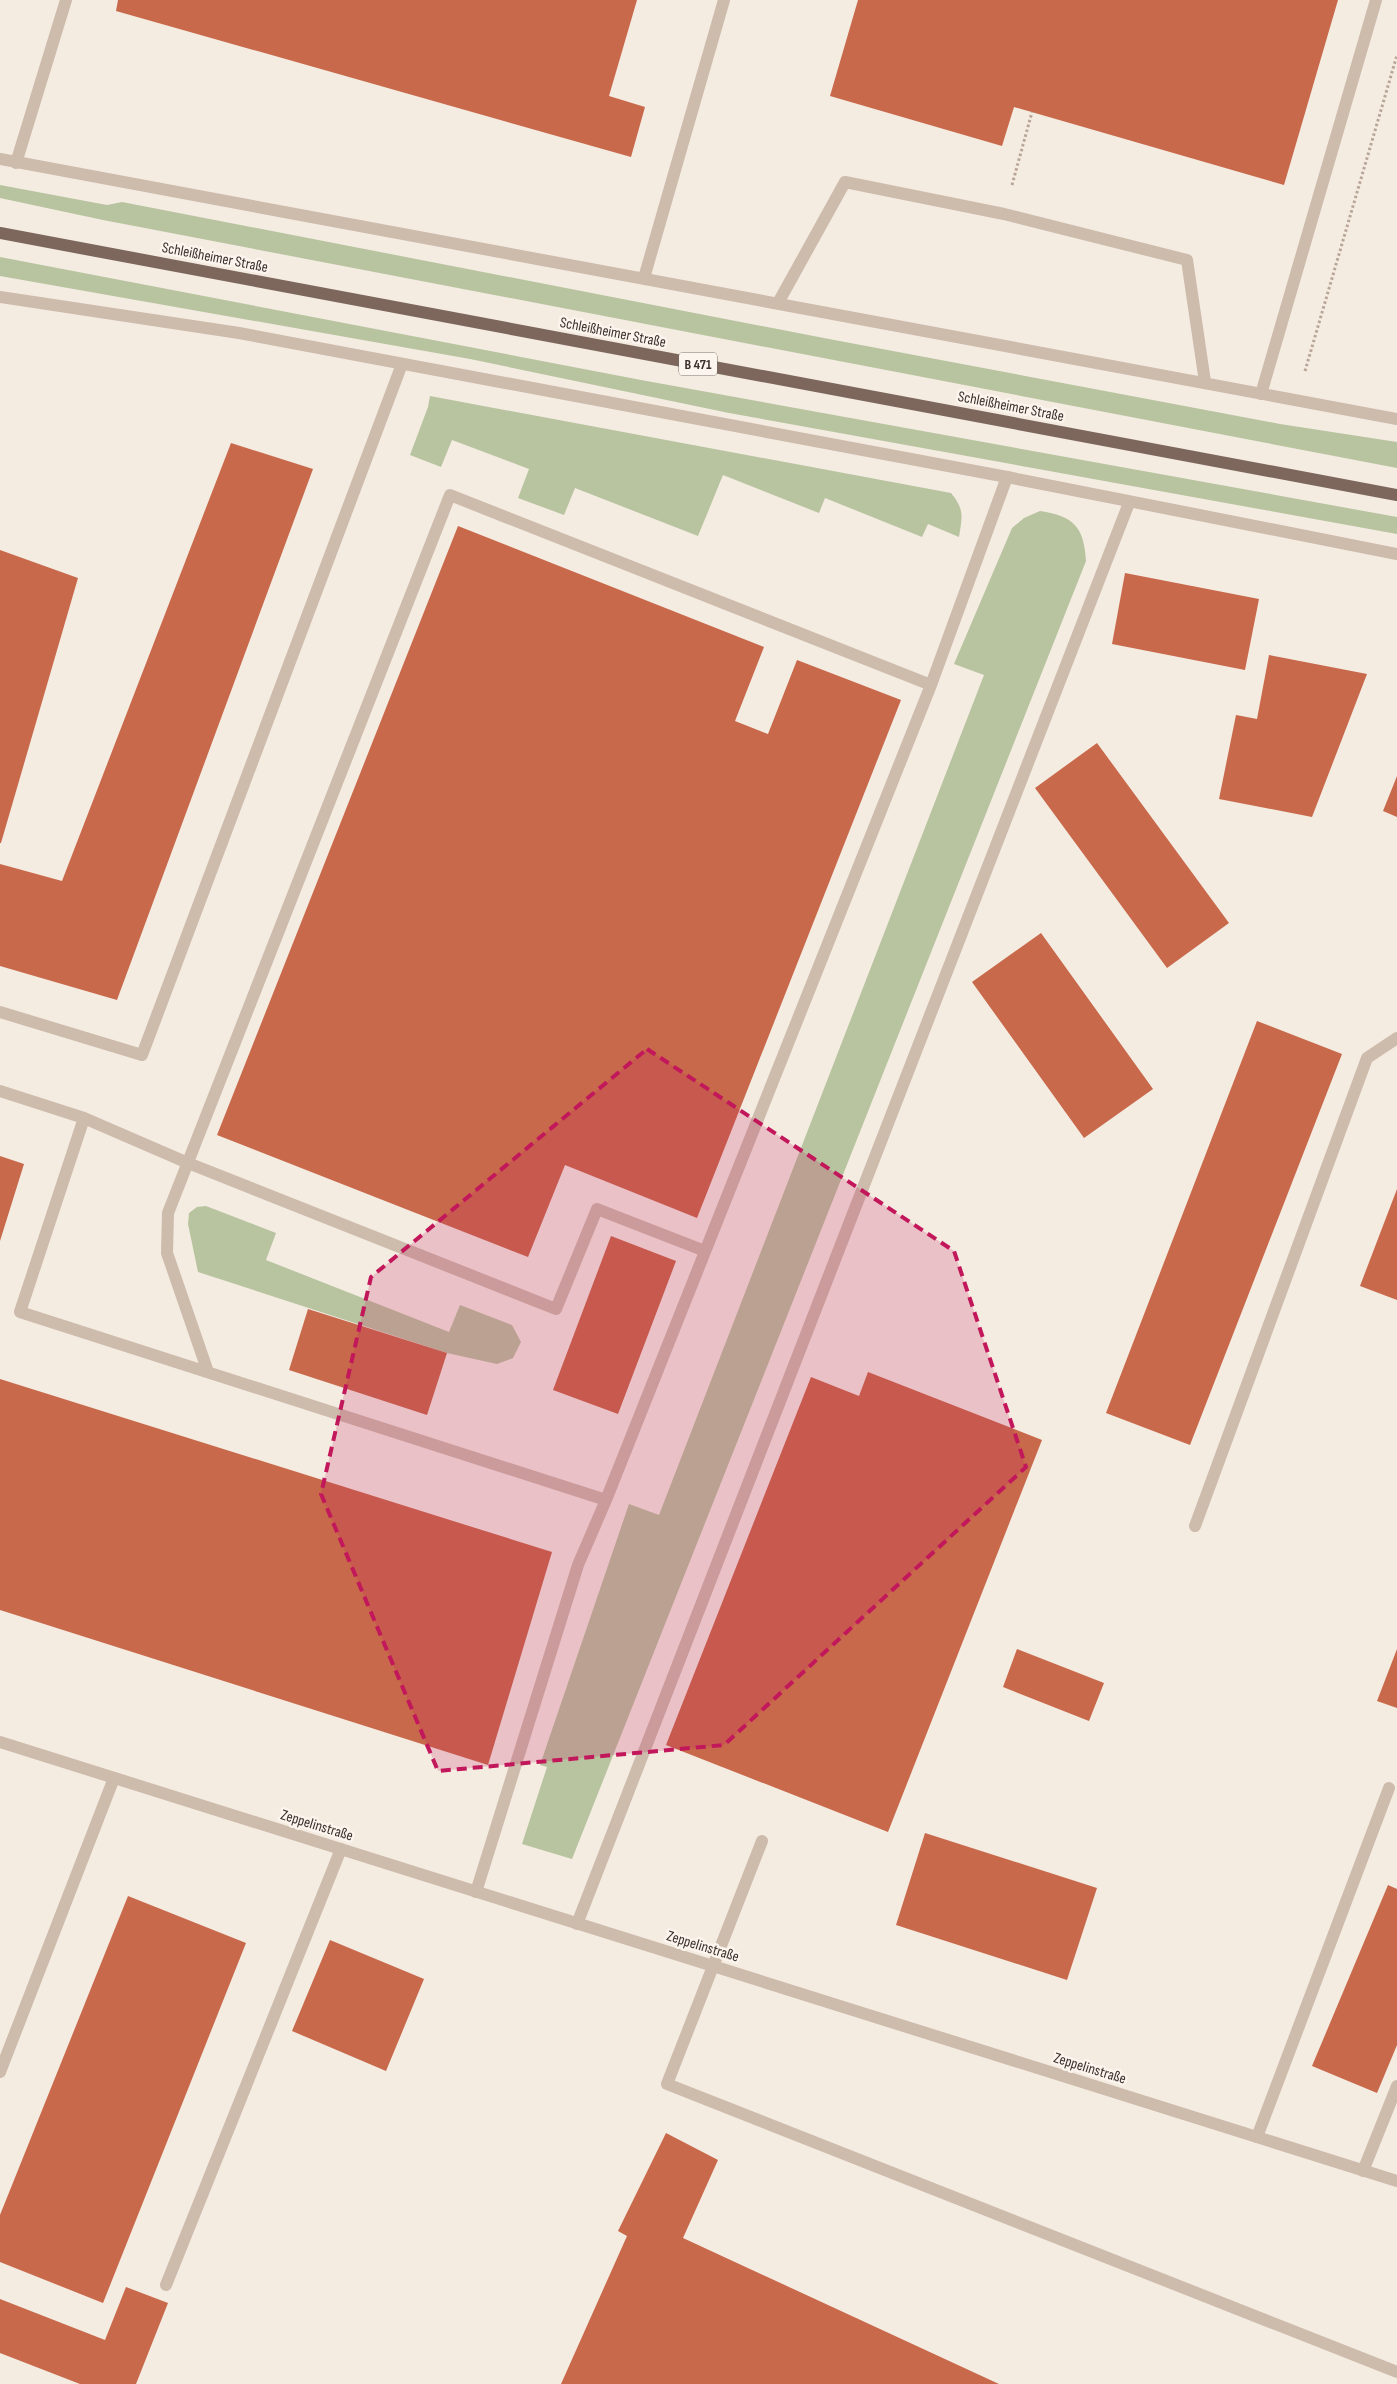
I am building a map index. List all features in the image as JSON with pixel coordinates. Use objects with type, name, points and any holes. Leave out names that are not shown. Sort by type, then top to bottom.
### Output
[{"type":"main road","name":"Schleißheimer Straße","points":[[0,233],[1397,496]]},
{"type":"street","points":[[16,163],[66,0]]},
{"type":"street","points":[[644,278],[724,0]]},
{"type":"street","points":[[1261,394],[1376,0]]},
{"type":"street","points":[[0,159],[1205,382],[1397,420]]},
{"type":"street","points":[[778,303],[845,182],[1004,214],[1187,260],[1205,382]]},
{"type":"street","points":[[0,297],[239,333],[1007,477],[1397,554]]},
{"type":"street","points":[[0,1012],[142,1055],[402,364]]},
{"type":"street","points":[[476,1892],[578,1566],[931,685],[1007,477]]},
{"type":"street","points":[[208,1372],[167,1253],[168,1212],[450,495],[931,685]]},
{"type":"street","points":[[577,1924],[1129,502]]},
{"type":"street","points":[[1195,1526],[1368,1058],[1397,1038]]},
{"type":"street","points":[[0,1091],[84,1118],[188,1163],[556,1309],[597,1209],[705,1252]]},
{"type":"street","points":[[84,1118],[20,1312],[606,1500]]},
{"type":"street","name":"Zeppelinstraße","points":[[0,1742],[1397,2181]]},
{"type":"street","points":[[0,2072],[114,1778]]},
{"type":"street","points":[[1258,2137],[1389,1788]]},
{"type":"street","points":[[762,1841],[667,2084],[1397,2372]]},
{"type":"street","points":[[166,2285],[341,1850]]},
{"type":"street","points":[[1363,2170],[1397,2086]]},
{"type":"path","points":[[1297,401],[1397,55]]},
{"type":"path","points":[[1004,214],[1032,112]]},
{"type":"highlighted area","points":[[647,1049],[954,1251],[1026,1467],[724,1745],[438,1771],[321,1494],[371,1277]]},
{"type":"green space","points":[[0,185],[107,205],[122,202],[1280,424],[1397,442],[1397,468],[103,220],[0,198]]},
{"type":"green space","points":[[0,257],[641,380],[1397,517],[1397,534],[729,413],[470,359],[0,276]]},
{"type":"green space","points":[[430,396],[951,493],[959,504],[961,514],[959,537],[928,524],[922,537],[825,498],[819,513],[723,475],[698,536],[575,488],[564,515],[518,498],[529,469],[452,440],[441,467],[410,455],[428,407]]},
{"type":"green space","points":[[1040,511],[1061,516],[1075,525],[1083,540],[1086,561],[572,1859],[522,1844],[547,1767],[540,1765],[629,1504],[659,1515],[984,675],[954,664],[1012,528],[1024,518]]},
{"type":"green space","points":[[206,1206],[276,1233],[266,1260],[449,1332],[460,1305],[512,1325],[521,1342],[513,1358],[497,1364],[447,1353],[198,1272],[188,1224],[189,1213],[197,1207]]},
{"type":"building","points":[[118,0],[637,0],[609,96],[645,107],[631,157],[116,11]]},
{"type":"building","points":[[858,0],[1338,0],[1284,185],[1014,107],[1002,146],[830,96]]},
{"type":"building","points":[[231,443],[313,469],[117,1000],[0,966],[0,864],[62,881]]},
{"type":"building","points":[[458,526],[764,647],[735,721],[768,734],[797,660],[901,700],[697,1218],[565,1165],[528,1257],[217,1135]]},
{"type":"building","points":[[0,550],[78,578],[1,843],[0,843]]},
{"type":"building","points":[[1125,573],[1259,599],[1245,670],[1112,644]]},
{"type":"building","points":[[1269,655],[1367,674],[1312,817],[1219,799],[1236,715],[1257,719]]},
{"type":"building","points":[[1097,743],[1229,923],[1167,968],[1035,788]]},
{"type":"building","points":[[1397,776],[1397,817],[1383,811]]},
{"type":"building","points":[[1041,933],[1153,1089],[1084,1138],[972,982]]},
{"type":"building","points":[[1257,1021],[1342,1054],[1190,1445],[1106,1413]]},
{"type":"building","points":[[0,1156],[24,1164],[0,1241]]},
{"type":"building","points":[[1397,1189],[1397,1300],[1360,1286]]},
{"type":"building","points":[[611,1236],[676,1261],[618,1414],[553,1390]]},
{"type":"building","points":[[308,1309],[447,1353],[427,1415],[289,1370]]},
{"type":"building","points":[[868,1372],[1042,1440],[888,1832],[666,1745],[811,1377],[859,1396]]},
{"type":"building","points":[[0,1379],[552,1552],[488,1765],[0,1610]]},
{"type":"building","points":[[1017,1649],[1104,1683],[1089,1721],[1003,1687]]},
{"type":"building","points":[[1397,1649],[1397,1708],[1377,1701]]},
{"type":"building","points":[[925,1833],[1097,1888],[1067,1980],[896,1925]]},
{"type":"building","points":[[1388,1885],[1397,1889],[1397,2045],[1377,2093],[1312,2066]]},
{"type":"building","points":[[128,1896],[246,1943],[103,2303],[0,2262],[0,2215]]},
{"type":"building","points":[[330,1940],[424,1979],[386,2071],[292,2031]]},
{"type":"building","points":[[666,2133],[718,2160],[683,2238],[999,2384],[561,2384],[627,2236],[618,2231]]},
{"type":"building","points":[[126,2287],[168,2303],[136,2384],[80,2384],[0,2353],[0,2299],[105,2340]]}]
